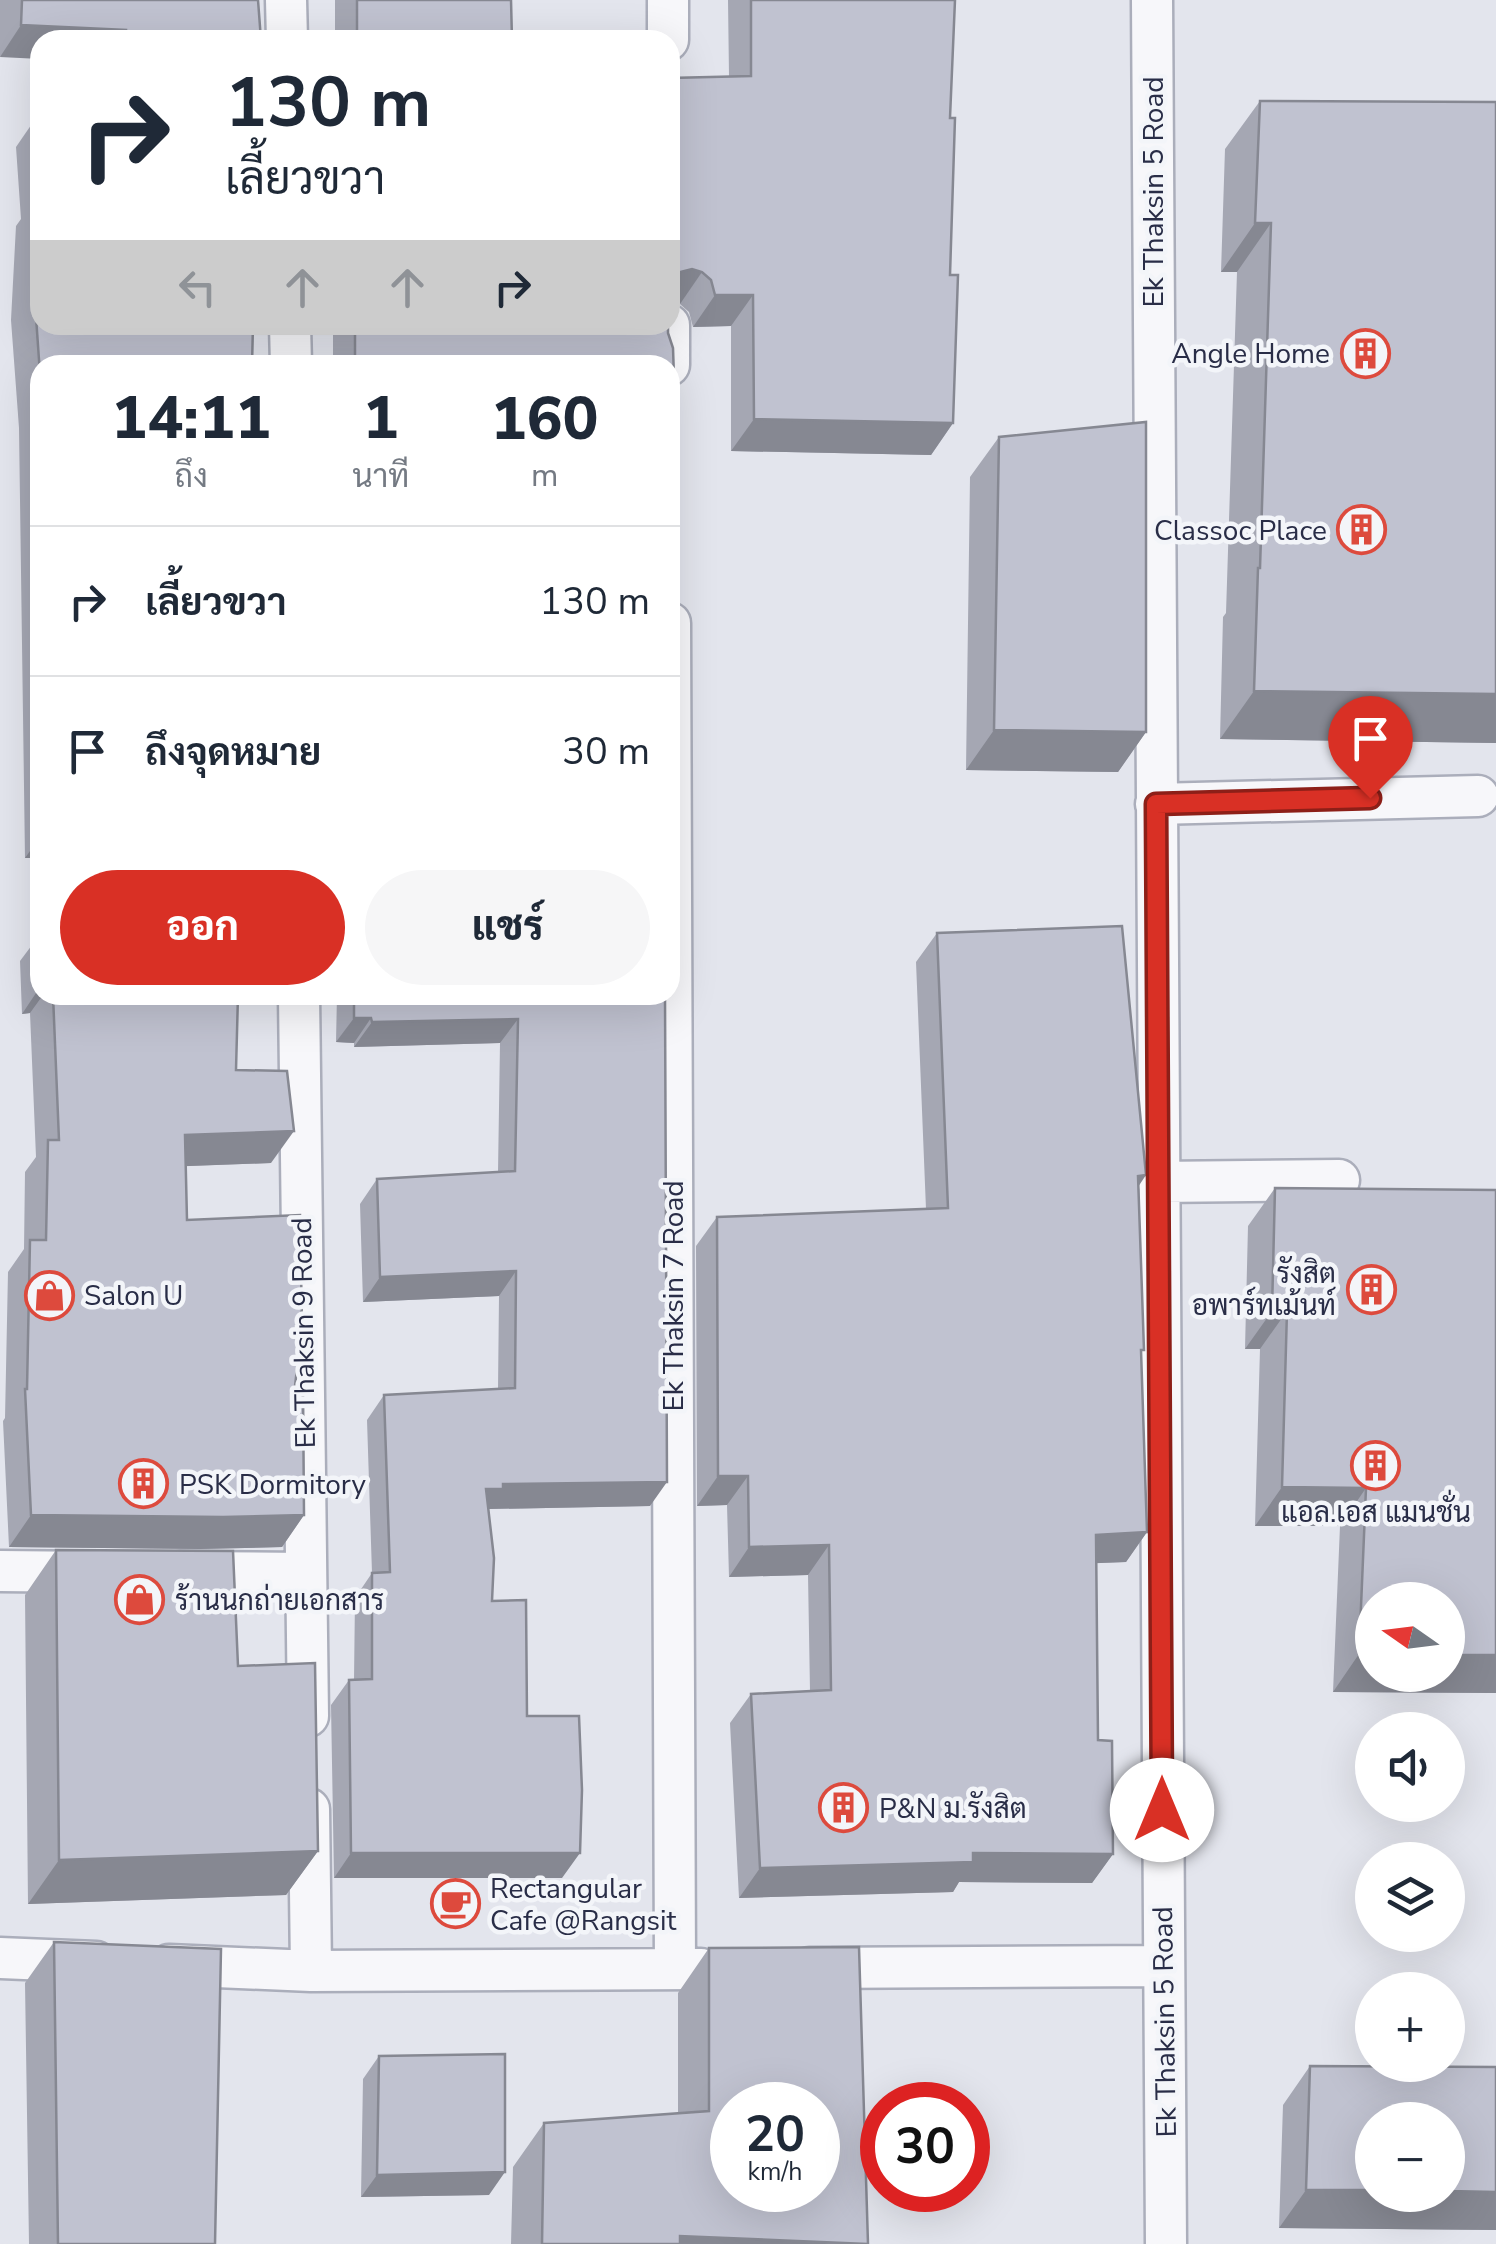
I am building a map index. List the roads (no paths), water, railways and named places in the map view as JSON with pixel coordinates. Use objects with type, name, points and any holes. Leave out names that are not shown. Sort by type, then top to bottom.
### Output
[{"type":"street","points":[[286,0],[287,30]]},
{"type":"street","points":[[668,0],[668,30]]},
{"type":"street","name":"Ek Thaksin 5 Road","points":[[1152,0],[1166,2244]]},
{"type":"street","points":[[1156,804],[1478,796]]},
{"type":"street","name":"Ek Thaksin 9 Road","points":[[299,1005],[311,1972]]},
{"type":"street","name":"Ek Thaksin 7 Road","points":[[671,1005],[675,1969]]},
{"type":"street","points":[[1158,1182],[1340,1180]]},
{"type":"street","points":[[0,1571],[306,1573]]},
{"type":"street","points":[[0,1958],[311,1972],[1163,1966]]},
{"type":"place","name":"Angle Home","points":[[1365,353]]},
{"type":"place","name":"Classoc Place","points":[[1362,530]]},
{"type":"place","name":"รังสิต อพาร์ทเม้นท์","points":[[1371,1289]]},
{"type":"place","name":"Salon U","points":[[49,1295]]},
{"type":"place","name":"แอล.เอส แมนชั่น","points":[[1376,1465]]},
{"type":"place","name":"PSK Dormitory","points":[[144,1484]]},
{"type":"place","name":"ร้านนกถ่ายเอกสาร","points":[[140,1600]]},
{"type":"place","name":"P&N ม.รังสิต","points":[[844,1808]]},
{"type":"place","name":"Rectangular Cafe @Rangsit","points":[[455,1904]]}]
